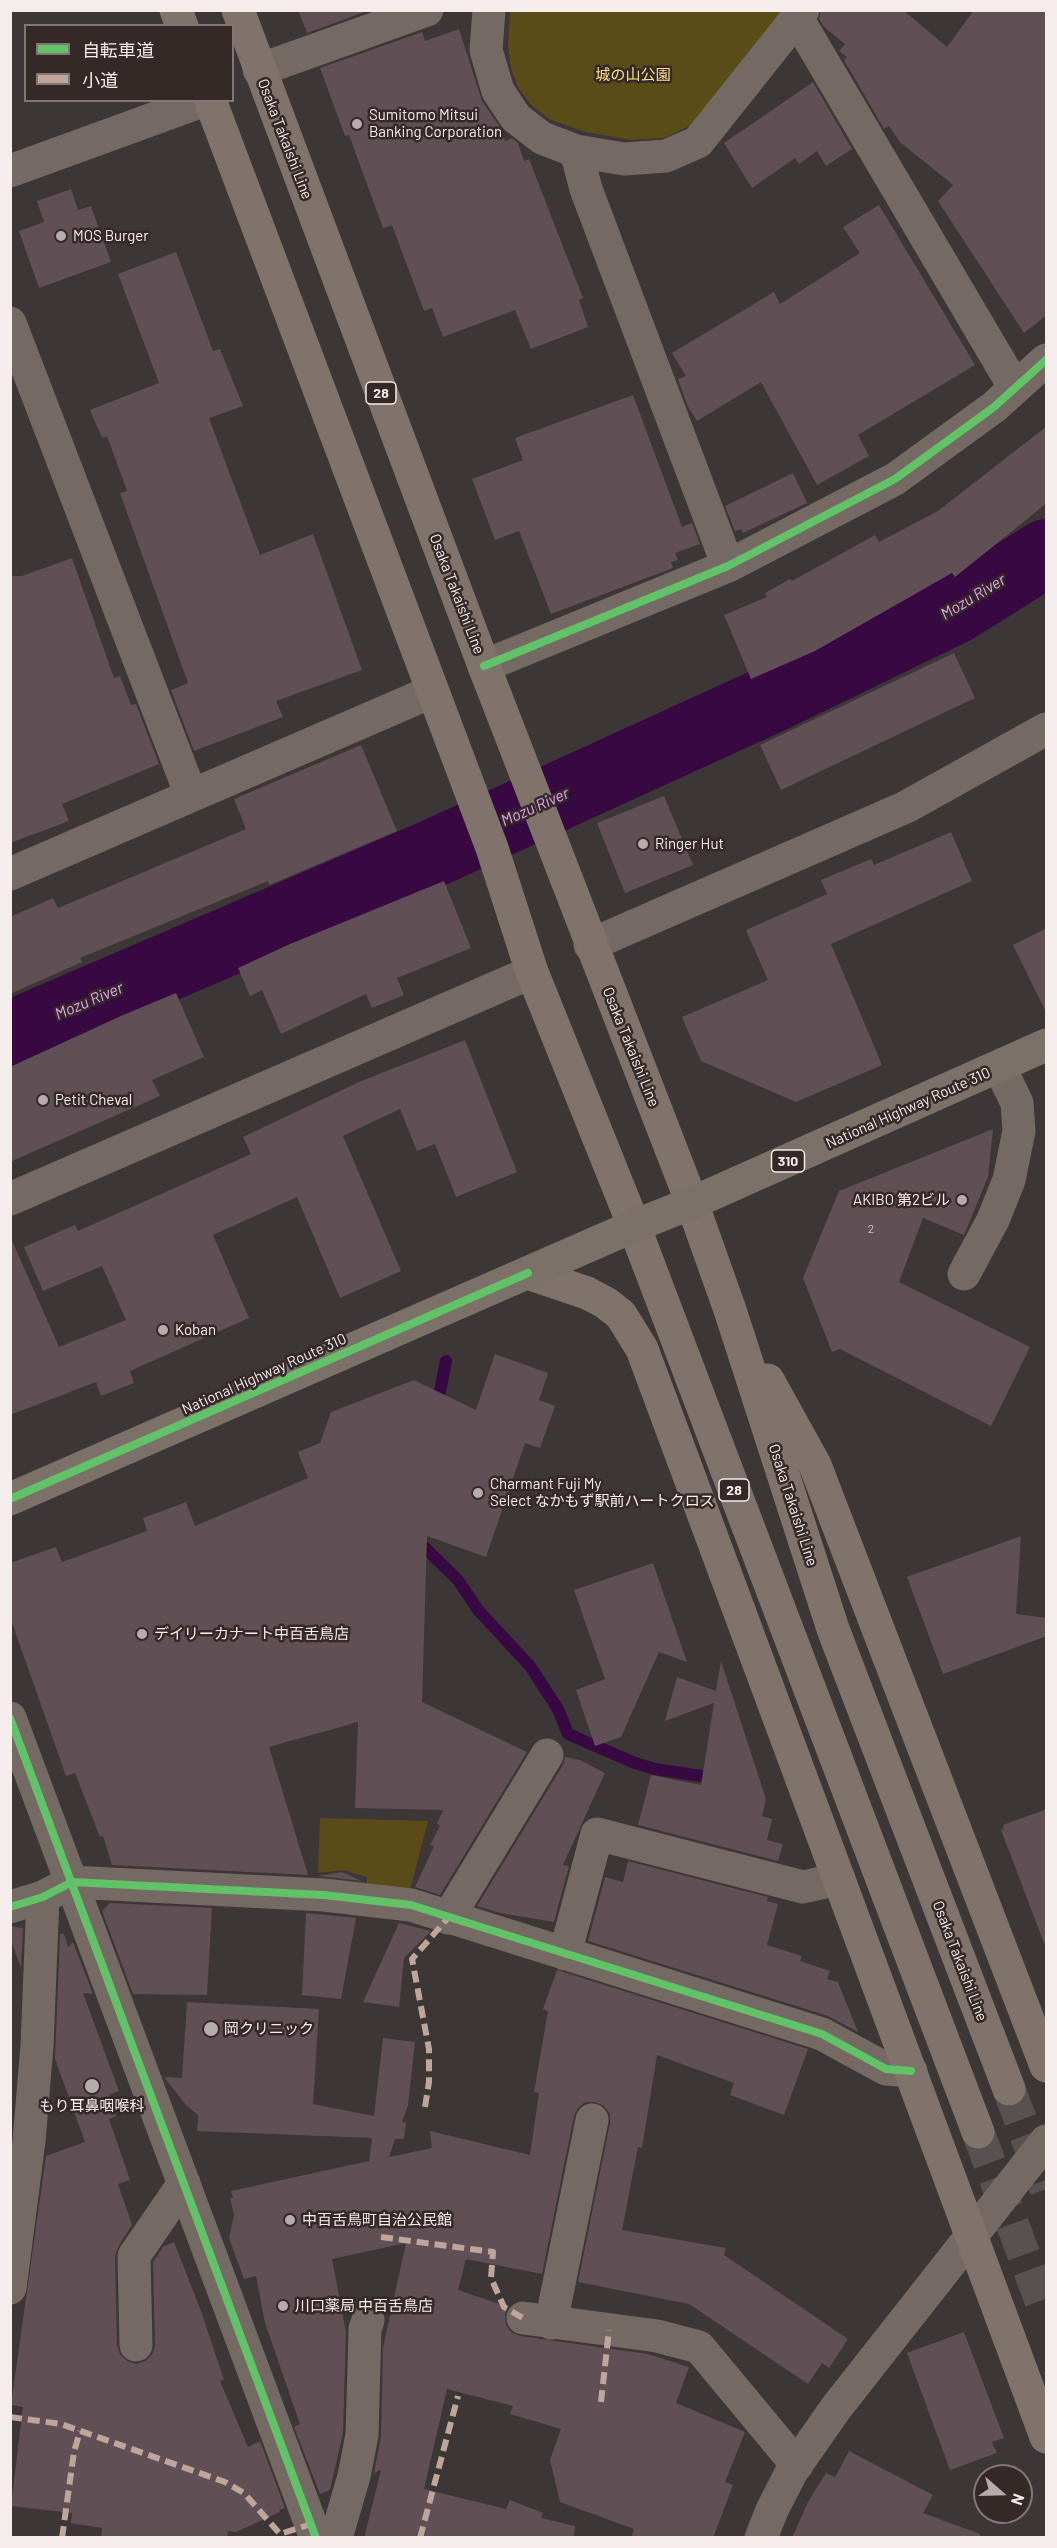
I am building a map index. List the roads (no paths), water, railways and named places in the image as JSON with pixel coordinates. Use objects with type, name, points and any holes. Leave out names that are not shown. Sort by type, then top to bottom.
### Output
[{"type":"highway","name":"National Highway Route 310","points":[[10,1499],[634,1226],[692,1203],[1000,1068],[1047,1045]]},
{"type":"main road","name":"Osaka Takaishi Line","points":[[238,10],[590,945],[692,1203],[730,1310],[833,1629],[1009,2089]]},
{"type":"main road","name":"28","points":[[209,102],[492,848],[532,972],[634,1226],[978,2132]]},
{"type":"main road","points":[[528,1273],[587,1293],[606,1303],[621,1315],[642,1349],[1047,2437]]},
{"type":"main road","points":[[730,1310],[815,1464],[1047,2066]]},
{"type":"street","points":[[259,69],[428,10]]},
{"type":"street","points":[[489,10],[486,50],[498,92],[516,118],[542,138],[576,151],[624,159],[666,156],[698,142],[800,14],[1015,388]]},
{"type":"street","points":[[10,171],[202,102]]},
{"type":"street","points":[[576,151],[586,189],[728,566]]},
{"type":"street","points":[[10,323],[191,795]]},
{"type":"street","points":[[484,666],[728,566],[895,479],[994,407],[1047,360]]},
{"type":"street","points":[[10,874],[431,692]]},
{"type":"street","points":[[590,945],[906,807],[1047,729]]},
{"type":"street","points":[[10,1199],[532,972]]},
{"type":"street","points":[[964,1274],[993,1220],[1009,1180],[1018,1131],[1017,1103],[1000,1068]]},
{"type":"street","points":[[10,1718],[58,1890],[184,2183],[316,2538]]},
{"type":"street","points":[[448,1917],[547,1755]]},
{"type":"street","points":[[565,1954],[597,1834],[802,1887],[839,1879]]},
{"type":"street","points":[[10,2288],[21,2090],[37,2046],[58,1890]]},
{"type":"street","points":[[10,1907],[58,1890],[324,1895],[411,1905],[822,2034],[886,2069],[911,2071]]},
{"type":"street","points":[[592,2120],[537,2320],[657,2336],[699,2347],[797,2464]]},
{"type":"street","points":[[761,2538],[772,2510],[797,2464],[860,2377],[1047,2141]]},
{"type":"street","points":[[135,2345],[134,2256],[184,2183]]},
{"type":"street","points":[[336,2538],[354,2475],[362,2435],[365,2329],[368,2320]]},
{"type":"waterway","name":"Mozu River","points":[[10,1035],[436,852],[780,695],[955,610],[1046,553]]},
{"type":"waterway","points":[[437,1406],[446,1361]]},
{"type":"waterway","points":[[417,1540],[458,1580],[478,1610],[530,1666],[558,1709],[568,1734],[635,1763],[655,1769],[701,1776]]},
{"type":"tunnel","points":[[1009,2089],[1046,2189]]},
{"type":"tunnel","points":[[978,2132],[1046,2314]]},
{"type":"place","name":"Sumitomo Mitsui Banking Corporation","points":[[357,124]]},
{"type":"place","name":"MOS Burger","points":[[61,236]]},
{"type":"place","name":"Ringer Hut","points":[[643,844]]},
{"type":"place","name":"Petit Cheval","points":[[43,1100]]},
{"type":"place","name":"AKIBO 第2ビル","points":[[962,1200]]},
{"type":"place","name":"Koban","points":[[163,1330]]},
{"type":"place","name":"Charmant Fuji My Select なかもず駅前ハートクロス","points":[[478,1493]]},
{"type":"place","name":"デイリーカナート中百舌鳥店","points":[[142,1634]]},
{"type":"place","name":"岡クリニック","points":[[211,2029]]},
{"type":"place","name":"もり耳鼻咽喉科","points":[[92,2086]]},
{"type":"place","name":"中百舌鳥町自治公民館","points":[[290,2220]]},
{"type":"place","name":"川口薬局 中百舌鳥店","points":[[283,2306]]},
{"type":"park label","name":"城の山公園","points":[[633,75]]}]
